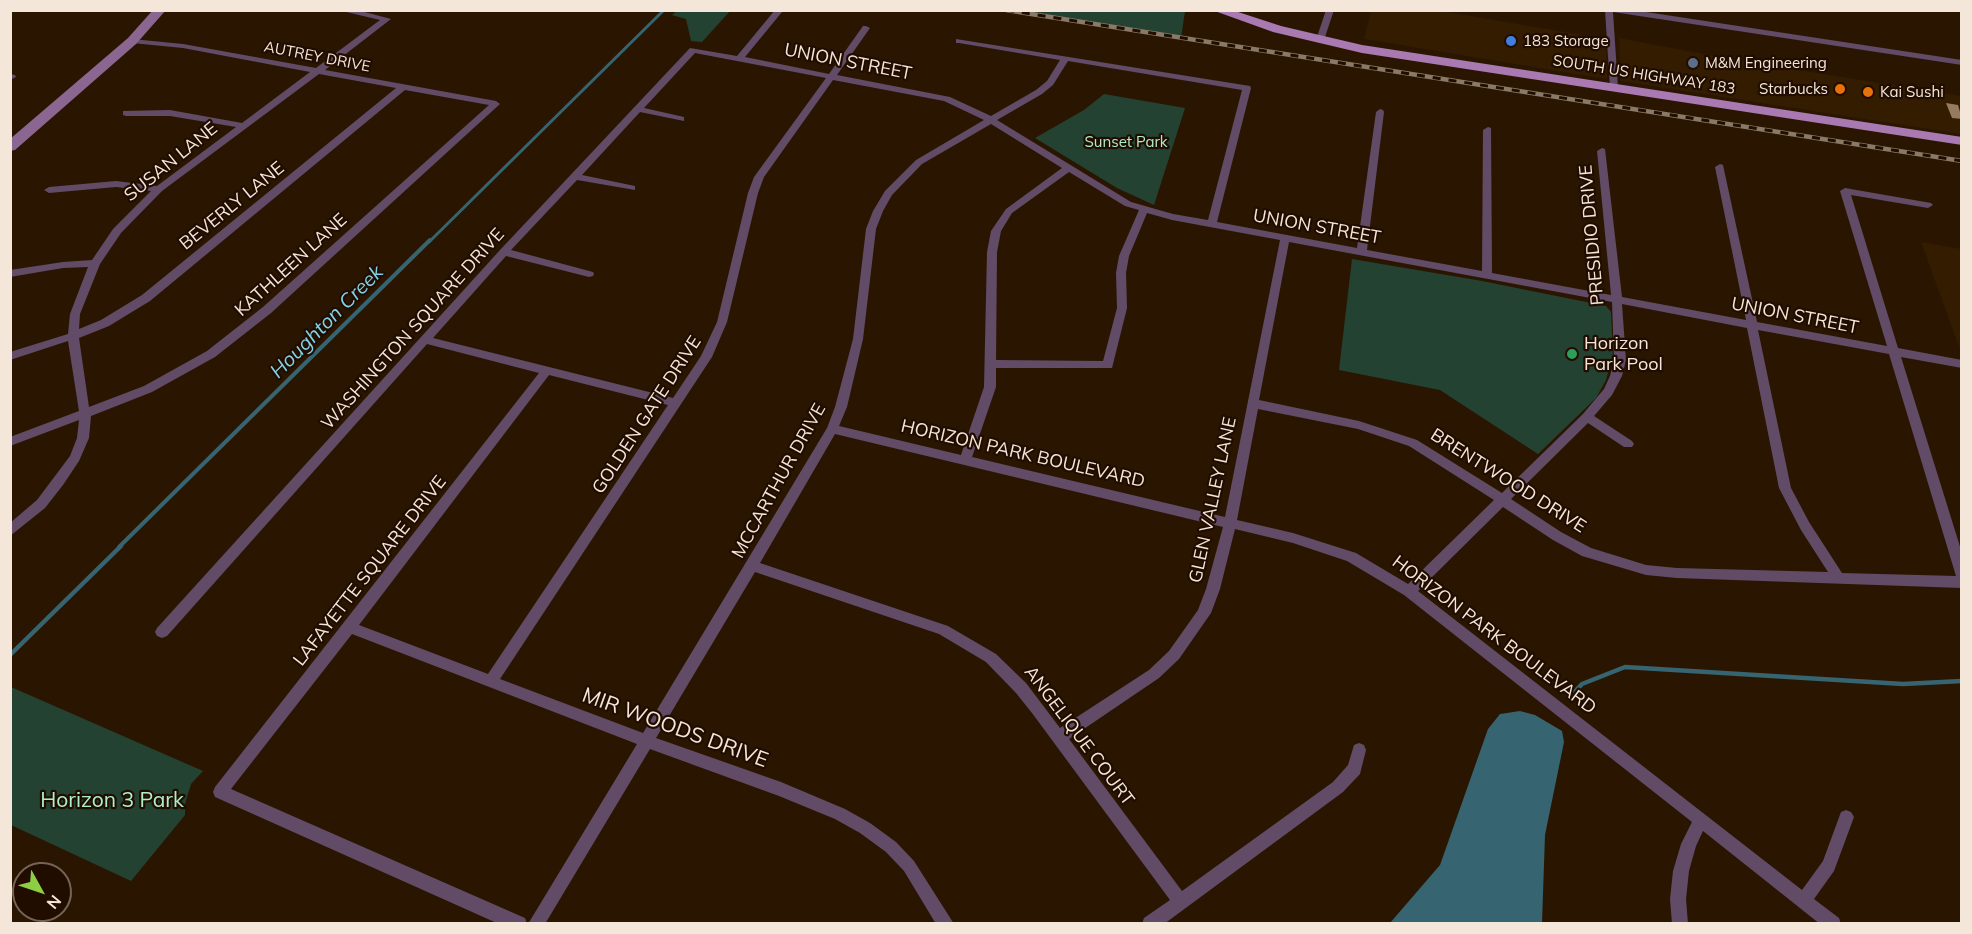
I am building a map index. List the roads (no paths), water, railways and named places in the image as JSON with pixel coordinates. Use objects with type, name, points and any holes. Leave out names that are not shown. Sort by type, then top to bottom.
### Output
[{"type":"main road","name":"SOUTH US HIGHWAY 183","points":[[1218,10],[1320,40],[1962,141]]},
{"type":"street","points":[[10,147],[132,41],[160,10]]},
{"type":"street","name":"SUSAN LANE","points":[[10,531],[41,504],[75,458],[83,438],[85,415],[73,336],[78,304],[95,263],[117,231],[159,189],[387,19],[342,10]]},
{"type":"street","points":[[1320,40],[1330,10]]},
{"type":"street","points":[[1614,88],[1612,10],[1962,63]]},
{"type":"street","points":[[739,59],[777,12]]},
{"type":"street","name":"GOLDEN GATE DRIVE","points":[[491,681],[715,339],[759,177],[866,28]]},
{"type":"street","name":"AUTREY DRIVE","points":[[132,41],[183,46],[496,104]]},
{"type":"street","points":[[959,41],[1247,88],[1212,224]]},
{"type":"street","name":"UNION STREET","points":[[693,50],[947,99],[991,120],[1109,194],[1144,209],[1285,238],[1962,364]]},
{"type":"street","name":"WASHINGTON SQUARE DRIVE","points":[[162,632],[504,252],[693,50]]},
{"type":"street","name":"MCCARTHUR DRIVE","points":[[536,924],[752,567],[832,429],[841,407],[858,339],[869,247],[878,211],[888,193],[919,162],[1039,92],[1050,83],[1066,58]]},
{"type":"street","name":"BEVERLY LANE","points":[[10,356],[105,323],[146,298],[403,87]]},
{"type":"street","name":"KATHLEEN LANE","points":[[10,442],[85,415],[180,374],[243,330],[496,104]]},
{"type":"street","points":[[637,109],[681,118]]},
{"type":"street","points":[[1362,252],[1380,112]]},
{"type":"street","points":[[126,113],[170,113],[243,126]]},
{"type":"street","points":[[1487,276],[1488,130]]},
{"type":"street","name":"PRESIDIO DRIVE","points":[[1409,591],[1587,417],[1608,392],[1620,360],[1602,151]]},
{"type":"street","points":[[1720,167],[1785,488],[1804,526],[1839,579]]},
{"type":"street","points":[[965,461],[990,387],[992,252],[996,231],[1009,211],[1069,168]]},
{"type":"street","points":[[574,176],[632,188]]},
{"type":"street","points":[[49,190],[116,184],[159,189]]},
{"type":"street","points":[[1928,205],[1845,191],[1962,576]]},
{"type":"street","points":[[991,364],[1108,365],[1122,308],[1121,273],[1124,256],[1144,209]]},
{"type":"street","name":"GLEN VALLEY LANE","points":[[1059,737],[1154,674],[1180,647],[1204,613],[1213,590],[1230,523],[1285,238]]},
{"type":"street","points":[[504,252],[589,274]]},
{"type":"street","points":[[10,274],[63,265],[95,263]]},
{"type":"street","points":[[426,340],[675,403]]},
{"type":"street","name":"LAFAYETTE SQUARE DRIVE","points":[[519,924],[219,792],[546,371]]},
{"type":"street","name":"BRENTWOOD DRIVE","points":[[1252,403],[1359,425],[1390,434],[1438,457],[1557,536],[1587,552],[1646,570],[1962,582]]},
{"type":"street","points":[[1587,417],[1629,444]]},
{"type":"street","name":"HORIZON PARK BOULEVARD","points":[[832,429],[1324,546],[1380,572],[1409,591],[1506,666],[1833,924]]},
{"type":"street","name":"ANGELIQUE COURT","points":[[752,567],[943,630],[991,658],[1022,688],[1180,901]]},
{"type":"street","name":"MIR WOODS DRIVE","points":[[349,627],[646,741],[781,789],[840,814],[866,828],[909,866],[946,924]]},
{"type":"street","points":[[1150,924],[1338,787],[1354,769],[1359,750]]},
{"type":"street","points":[[1803,901],[1829,866],[1846,817]]},
{"type":"street","points":[[1680,924],[1678,899],[1681,871],[1689,844],[1701,820]]},
{"type":"water","points":[[1520,711],[1535,715],[1562,731],[1564,742],[1545,835],[1542,923],[1390,923],[1440,865],[1488,729],[1500,714]]},
{"type":"waterway","name":"Houghton Creek","points":[[429,242],[664,10]]},
{"type":"waterway","name":"Houghton Creek","points":[[119,547],[430,240]]},
{"type":"waterway","name":"Houghton Creek","points":[[10,655],[121,546]]},
{"type":"waterway","points":[[1569,698],[1582,684],[1625,667],[1903,684],[1962,681]]},
{"type":"railway","points":[[1006,10],[1962,161]]},
{"type":"place","name":"183 Storage","points":[[1511,41]]},
{"type":"place","name":"M&M Engineering","points":[[1693,63]]},
{"type":"place","name":"Starbucks","points":[[1840,89]]},
{"type":"place","name":"Kai Sushi","points":[[1868,92]]},
{"type":"place","name":"Horizon Park Pool","points":[[1572,354]]},
{"type":"park label","name":"Sunset Park","points":[[1126,142]]},
{"type":"park label","name":"Horizon 3 Park","points":[[112,801]]}]
